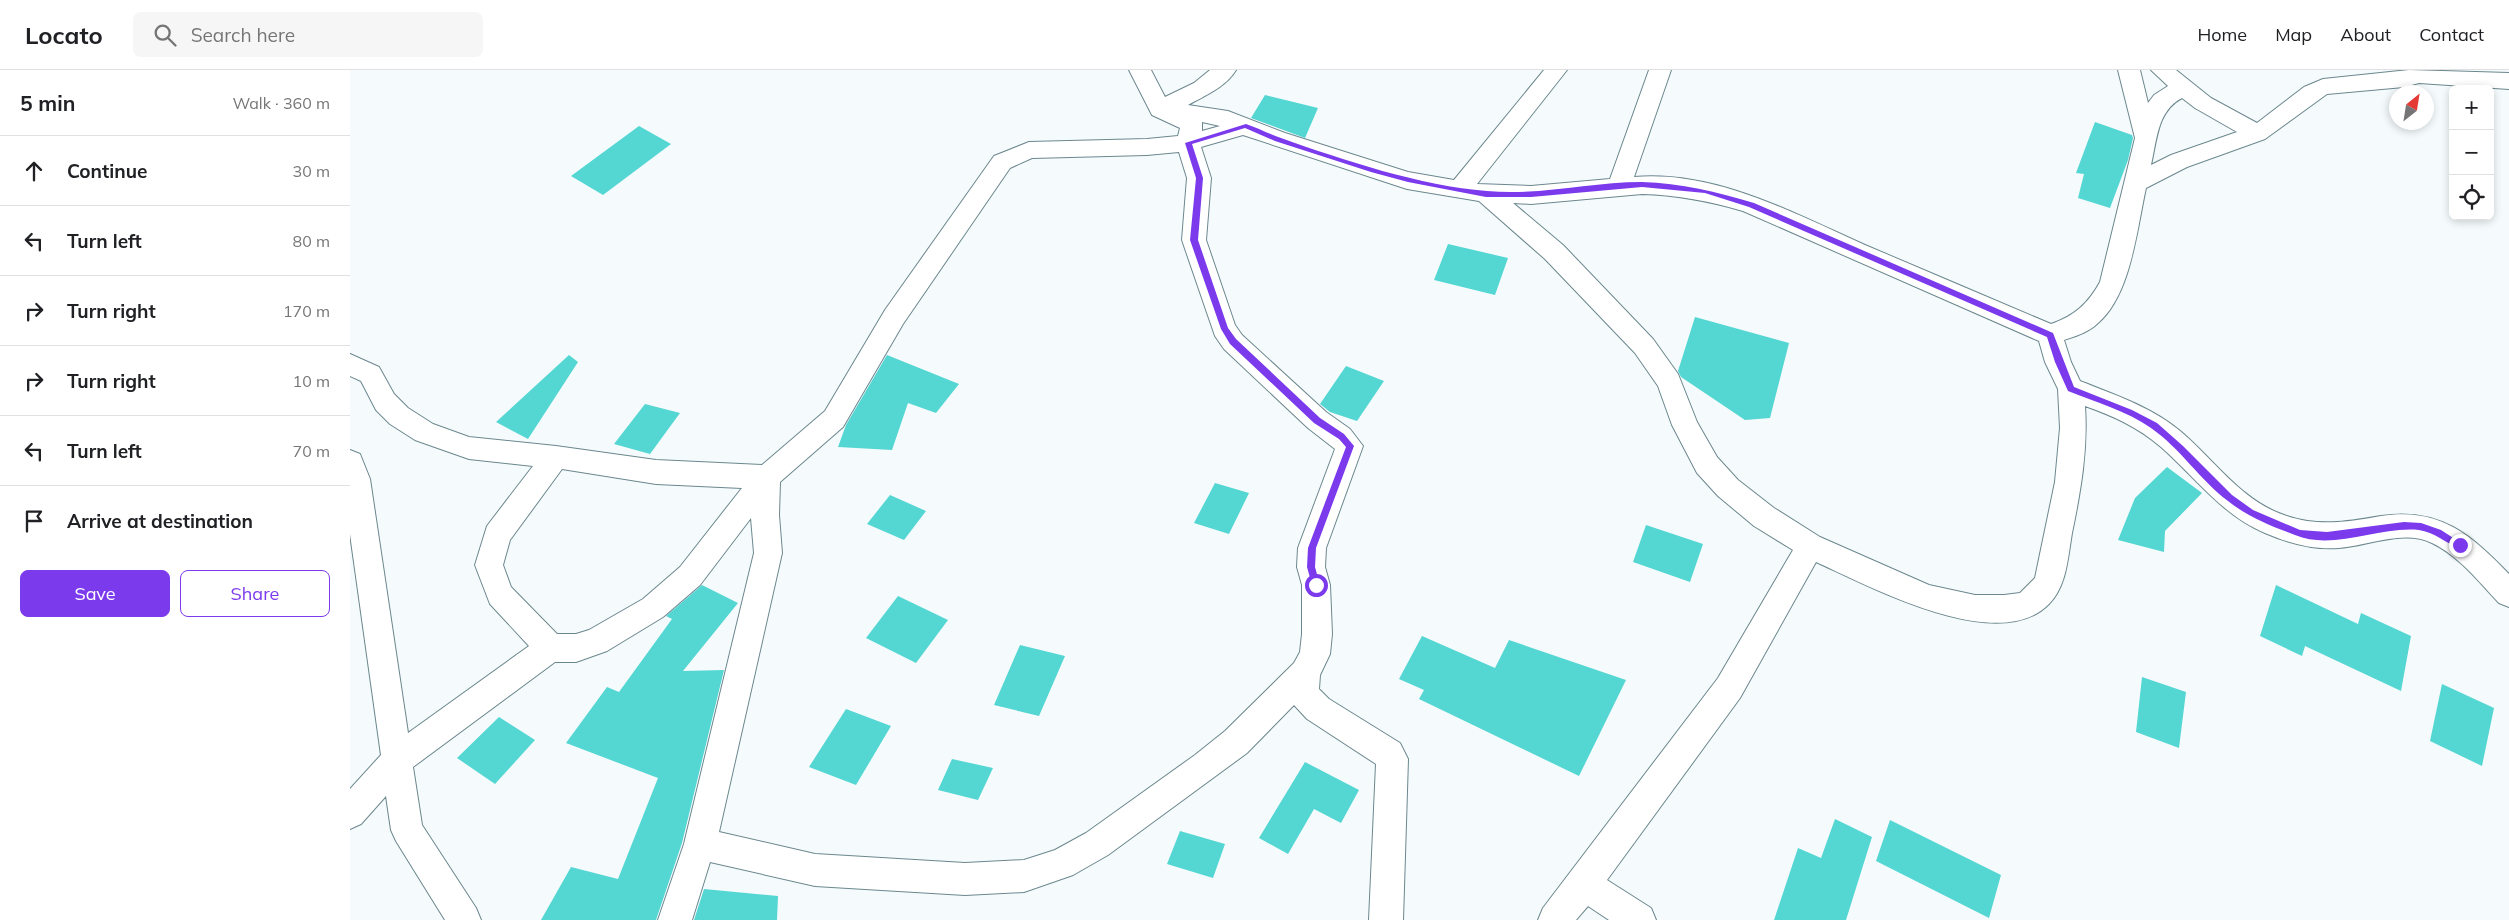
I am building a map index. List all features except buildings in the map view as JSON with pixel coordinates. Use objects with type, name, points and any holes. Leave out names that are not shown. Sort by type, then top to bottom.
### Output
[{"type":"street","points":[[700,844],[815,870],[948,878],[1024,876],[1062,864],[1097,844],[1206,766],[1236,742],[1305,673],[1315,654],[1317,634],[1316,585],[1311,567],[1312,548],[1350,446],[1341,436],[1317,420],[1233,342],[1224,329],[1194,240],[1199,178],[1188,143],[1192,124],[1160,109],[1140,70]]},
{"type":"street","points":[[1160,109],[1202,88],[1225,70]]},
{"type":"street","points":[[1460,189],[1556,70]]},
{"type":"street","points":[[1619,187],[1660,70]]},
{"type":"street","points":[[2129,70],[2145,138]]},
{"type":"street","points":[[2162,70],[2203,103],[2257,133]]},
{"type":"street","points":[[2135,183],[2179,161],[2233,144],[2257,133],[2272,124],[2312,92],[2323,87],[2404,79],[2419,75],[2509,81]]},
{"type":"street","points":[[1160,109],[1220,117],[1277,139],[1371,170],[1408,180],[1486,194],[1531,195],[1642,185],[1676,186],[1705,191],[1751,205],[2050,335],[2082,323],[2101,306],[2112,282],[2145,138],[2156,105],[2163,98],[2183,88]]},
{"type":"street","points":[[350,813],[397,760],[550,648],[576,648],[597,641],[652,608],[690,576],[767,477],[834,419],[894,317],[1002,162],[1029,150],[1147,147],[1188,143],[1246,126]]},
{"type":"street","points":[[1486,194],[1554,252],[1644,346],[1669,382],[1685,425],[1707,465],[1728,488],[1764,518],[1810,546],[1926,598],[1974,608],[2004,608],[2027,605],[2040,594],[2048,583],[2069,482],[2073,428],[2071,389],[2058,362],[2050,335]]},
{"type":"street","points":[[350,364],[370,374],[385,402],[399,416],[424,432],[469,448],[556,457],[656,472],[767,477]]},
{"type":"street","points":[[2071,389],[2129,412],[2154,426],[2180,448],[2229,498],[2250,512],[2272,523],[2300,533],[2327,536],[2404,526],[2421,526],[2438,532],[2460,545],[2509,594]]},
{"type":"street","points":[[550,648],[500,595],[489,566],[497,535],[556,457]]},
{"type":"street","points":[[350,462],[356,479],[407,830],[464,920]]},
{"type":"street","points":[[675,920],[700,844],[768,553],[765,515],[767,477]]},
{"type":"street","points":[[1555,920],[1584,884],[1729,688],[1810,546]]},
{"type":"street","points":[[1305,673],[1304,694],[1318,709],[1389,754],[1392,759],[1386,920]]},
{"type":"street","points":[[1584,884],[1639,920]]},
{"type":"route","points":[[1316,585],[1311,567],[1312,548],[1350,446],[1341,436],[1317,420],[1233,342],[1224,329],[1196,252],[1194,240],[1199,178],[1188,143],[1246,126],[1277,139],[1371,170],[1408,180],[1486,194],[1531,195],[1642,185],[1676,186],[1705,191],[1751,205],[2050,335],[2058,362],[2071,389],[2129,412],[2154,426],[2180,448],[2229,498],[2250,512],[2272,523],[2300,533],[2327,536],[2404,526],[2421,526],[2438,532],[2460,545]]}]
